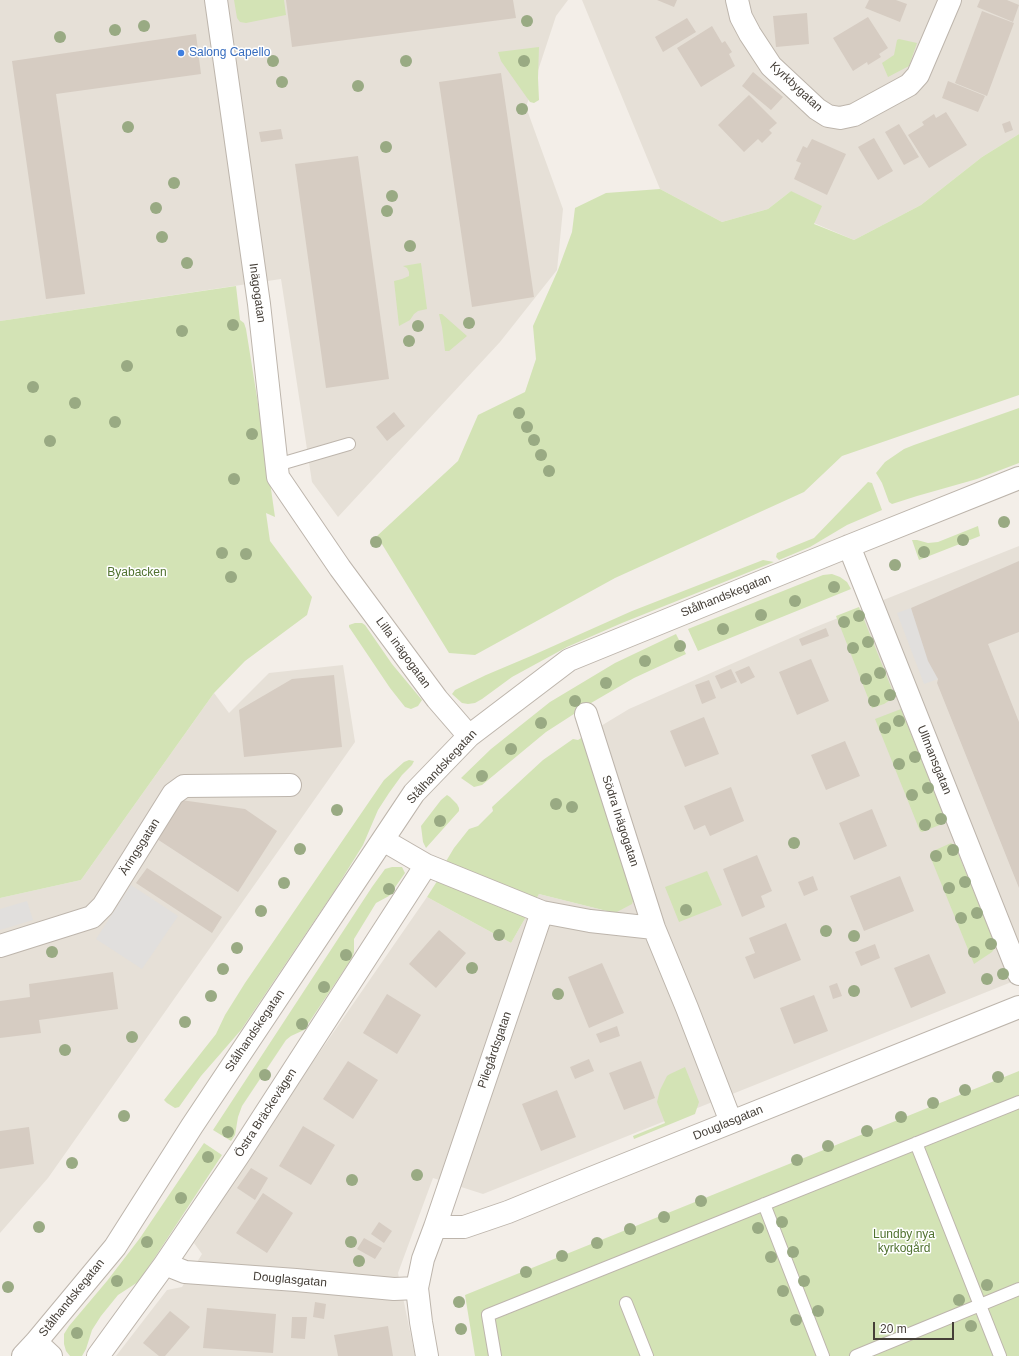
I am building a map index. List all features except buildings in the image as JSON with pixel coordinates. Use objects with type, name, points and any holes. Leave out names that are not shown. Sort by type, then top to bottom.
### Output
[{"type":"street","name":"Inägogatan","points":[[216,0],[259,304],[278,476],[340,568]]},
{"type":"street","name":"Kyrkbygatan","points":[[737,0],[741,17],[750,34],[771,66],[817,109],[828,116],[840,118],[854,115],[909,85],[918,75],[950,0]]},
{"type":"street","name":"Stålhandskegatan","points":[[37,1351],[114,1247],[192,1126],[414,794],[469,736],[569,660],[1019,478]]},
{"type":"street","name":"Ullmansgatan","points":[[849,546],[1019,974]]},
{"type":"street","name":"Lilla inägogatan","points":[[340,568],[437,699],[469,736]]},
{"type":"street","name":"Södra Inägogatan","points":[[586,714],[654,928],[731,1122]]},
{"type":"street","name":"Äringsgatan","points":[[0,946],[92,917],[103,906],[173,794],[184,786],[290,785]]},
{"type":"street","points":[[383,840],[426,865],[542,912],[590,921],[654,928]]},
{"type":"street","name":"Östra Bräckevägen","points":[[98,1356],[165,1264],[238,1156],[426,865]]},
{"type":"street","name":"Pilegårdsgatan","points":[[427,1356],[417,1288],[423,1259],[542,912]]},
{"type":"street","name":"Douglasgatan","points":[[435,1227],[464,1227],[508,1212],[1019,1007]]},
{"type":"street","name":"Douglasgatan","points":[[165,1264],[185,1272],[394,1289],[417,1288]]},
{"type":"lane","points":[[277,465],[348,444]]},
{"type":"lane","points":[[495,1356],[488,1315],[1019,1102]]},
{"type":"lane","points":[[916,1143],[1000,1356]]},
{"type":"lane","points":[[764,1204],[823,1356]]},
{"type":"lane","points":[[856,1356],[1019,1289]]},
{"type":"lane","points":[[626,1303],[647,1356]]},
{"type":"shaded area","points":[[0,0],[568,0],[556,16],[526,107],[563,209],[557,270],[500,342],[338,517],[312,482],[281,279],[0,321]]},
{"type":"shaded area","points":[[582,0],[1019,0],[1019,134],[982,157],[921,205],[854,240],[814,223],[791,191],[768,209],[722,222],[660,189]]},
{"type":"shaded area","points":[[1019,546],[1019,979],[483,1194],[433,1178],[398,1273],[415,1356],[116,1356],[167,1290],[182,1287],[202,1254],[194,1243],[297,1085],[427,897],[511,943],[539,894],[615,913],[586,735],[629,709],[813,628]]},
{"type":"shaded area","points":[[911,608],[938,679],[924,684],[897,613]]},
{"type":"shaded area","points":[[343,665],[355,742],[48,1178],[0,1233],[0,898],[81,880],[214,693],[229,713],[269,673]]},
{"type":"shaded area","points":[[131,885],[178,916],[142,969],[96,939]]},
{"type":"shaded area","points":[[27,901],[33,920],[0,930],[0,909]]},
{"type":"green space","points":[[234,0],[284,0],[286,15],[246,23],[240,22],[237,18]]},
{"type":"green space","points":[[899,39],[917,43],[909,66],[888,77],[882,63],[894,55],[897,40]]},
{"type":"green space","points":[[539,47],[539,100],[534,103],[530,102],[501,61],[498,52]]},
{"type":"green space","points":[[1019,134],[1019,395],[842,456],[804,492],[615,578],[475,655],[449,653],[377,536],[458,461],[478,415],[525,392],[536,359],[533,326],[558,270],[572,232],[575,208],[606,193],[660,189],[722,222],[768,209],[791,191],[822,206],[814,224],[854,240],[921,205],[982,157]]},
{"type":"green space","points":[[421,263],[427,309],[418,311],[410,320],[399,326],[394,281],[409,276],[407,268],[403,266]]},
{"type":"green space","name":"Byabacken","points":[[236,286],[240,320],[244,323],[246,329],[275,517],[266,513],[270,541],[312,597],[307,615],[245,661],[214,693],[81,880],[0,898],[0,321]]},
{"type":"green space","points":[[439,314],[442,314],[467,336],[449,351],[445,351]]},
{"type":"green space","points":[[1019,408],[1019,463],[977,479],[892,504],[889,502],[882,483],[876,473],[885,462],[904,449]]},
{"type":"green space","points":[[868,482],[872,483],[882,510],[847,525],[810,547],[779,560],[776,557],[777,553],[814,538]]},
{"type":"green space","points":[[978,526],[980,536],[919,560],[912,540],[928,543],[938,542]]},
{"type":"green space","points":[[763,560],[774,562],[622,623],[567,647],[512,677],[475,703],[462,703],[452,694],[455,690],[486,675],[632,611]]},
{"type":"green space","points":[[832,574],[847,582],[851,589],[698,651],[688,629],[823,575]]},
{"type":"green space","points":[[859,607],[895,697],[884,704],[872,708],[836,616]]},
{"type":"green space","points":[[362,623],[365,625],[392,664],[422,700],[418,706],[411,709],[405,707],[390,688],[349,627],[349,625]]},
{"type":"green space","points":[[676,634],[686,654],[634,678],[591,703],[546,732],[482,785],[474,787],[461,778],[491,749],[550,702],[615,663]]},
{"type":"green space","points":[[901,709],[945,819],[942,824],[922,832],[920,831],[875,719]]},
{"type":"green space","points":[[586,735],[637,889],[632,904],[615,913],[539,894],[511,943],[427,897],[448,864],[445,863],[454,848],[469,829],[478,826],[493,811],[492,807],[543,760],[573,739],[578,740]]},
{"type":"green space","points":[[409,760],[414,761],[402,775],[378,810],[363,845],[335,890],[241,1030],[201,1076],[179,1107],[175,1108],[167,1103],[164,1100],[216,1034],[225,1015],[245,983],[384,780],[404,762]]},
{"type":"green space","points":[[447,795],[457,804],[459,811],[426,848],[423,842],[421,826],[441,800]]},
{"type":"green space","points":[[951,843],[955,846],[996,946],[992,952],[974,964],[930,856],[931,852]]},
{"type":"green space","points":[[402,867],[405,873],[389,896],[376,903],[354,939],[354,952],[352,958],[304,1030],[286,1040],[242,1106],[238,1117],[235,1135],[231,1141],[213,1130],[372,887],[385,869]]},
{"type":"green space","points":[[707,871],[722,905],[679,922],[665,887]]},
{"type":"green space","points":[[685,1067],[699,1102],[695,1114],[634,1139],[633,1136],[665,1123],[657,1102],[660,1090],[667,1076]]},
{"type":"green space","name":"Lundby nya kyrkogård","points":[[1019,1071],[1019,1356],[475,1356],[465,1295]]},
{"type":"green space","points":[[204,1143],[222,1155],[142,1277],[138,1282],[118,1295],[101,1316],[92,1330],[86,1349],[82,1356],[70,1356],[66,1351],[64,1344],[64,1334],[69,1326],[107,1281],[140,1238]]},
{"type":"place","name":"Salong Capello","points":[[181,53]]}]
